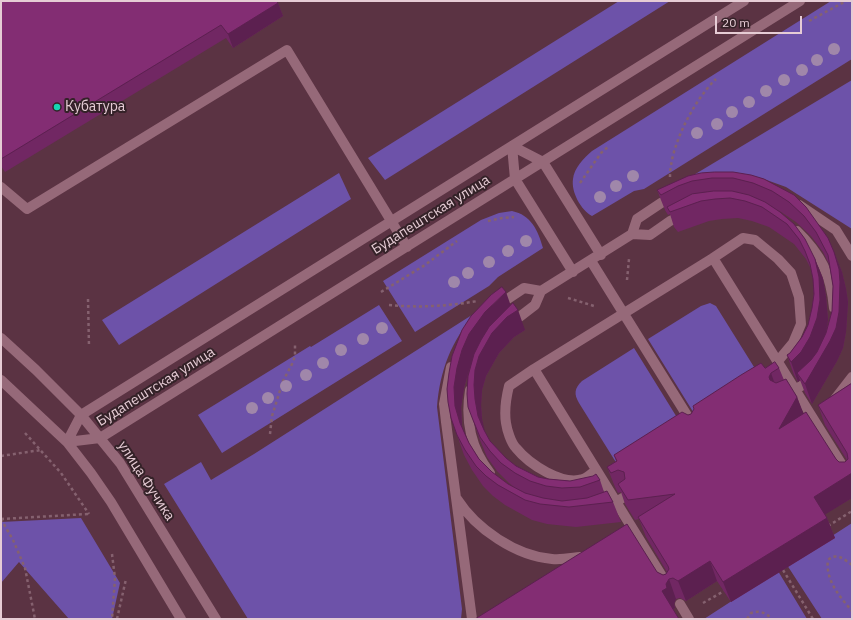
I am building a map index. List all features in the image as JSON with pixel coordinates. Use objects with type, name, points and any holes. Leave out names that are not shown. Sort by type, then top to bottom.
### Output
[{"type":"street","name":"Будапештская улица","points":[[68,442],[81,415],[744,1]]},
{"type":"street","name":"Будапештская улица","points":[[68,442],[100,438],[800,1]]},
{"type":"street","points":[[1,187],[27,209],[287,50],[407,246]]},
{"type":"street","points":[[512,146],[543,162],[601,255]]},
{"type":"street","points":[[512,146],[515,179],[573,272]]},
{"type":"street","points":[[632,234],[637,219],[683,191]]},
{"type":"street","points":[[793,201],[836,230],[852,256]]},
{"type":"street","points":[[502,331],[535,305],[541,291],[601,255],[632,234],[650,235],[670,221],[694,210]]},
{"type":"street","points":[[789,223],[803,236],[817,254],[828,273],[833,295],[833,321]]},
{"type":"street","points":[[596,470],[583,479],[569,480],[550,474],[530,462],[515,447],[506,424],[505,404],[509,386],[743,238],[755,240],[778,259],[790,273],[799,297],[801,324],[793,343],[778,361]]},
{"type":"street","points":[[713,258],[849,476]]},
{"type":"street","points":[[591,261],[696,429]]},
{"type":"street","points":[[489,312],[524,288],[541,291]]},
{"type":"street","name":"улица Фучика","points":[[1,338],[36,370],[81,415],[120,463],[216,619]]},
{"type":"street","points":[[454,360],[444,404],[472,619]]},
{"type":"street","points":[[534,370],[670,589]]},
{"type":"street","points":[[783,397],[806,383],[818,370]]},
{"type":"street","points":[[834,400],[852,377]]},
{"type":"street","points":[[1,380],[68,442],[110,502],[180,619]]},
{"type":"street","points":[[472,383],[468,403],[468,420],[471,436],[484,464],[498,483]]},
{"type":"street","points":[[595,512],[602,510],[626,496]]},
{"type":"street","points":[[456,497],[472,519],[486,531],[514,547],[533,555],[553,559],[584,555],[561,569]]},
{"type":"street","points":[[680,604],[689,619]]},
{"type":"path","points":[[804,24],[846,1]]},
{"type":"path","points":[[670,181],[671,162],[677,141],[702,96],[721,74]]},
{"type":"path","points":[[88,299],[89,347]]},
{"type":"path","points":[[389,305],[404,307],[435,306],[456,305],[478,301]]},
{"type":"path","points":[[270,434],[272,416],[283,381],[295,356],[295,345]]},
{"type":"path","points":[[21,429],[61,473],[89,514],[1,519],[13,540],[25,568],[35,619]]},
{"type":"path","points":[[1,456],[41,450]]},
{"type":"path","points":[[828,526],[852,511]]},
{"type":"path","points":[[112,554],[114,578],[112,619]]},
{"type":"path","points":[[852,565],[837,556],[833,556],[828,560],[827,565],[829,576],[835,588],[852,611]]},
{"type":"path","points":[[783,570],[813,619]]},
{"type":"path","points":[[117,619],[126,579]]},
{"type":"path","points":[[746,619],[748,615],[756,611],[763,612],[772,619]]},
{"type":"shaded area","points":[[619,1],[670,1],[385,180],[368,158]]},
{"type":"shaded area","points":[[831,1],[852,1],[852,59],[644,189],[634,191],[592,216],[584,210],[575,195],[573,179],[577,167],[592,151]]},
{"type":"shaded area","points":[[852,80],[852,229],[786,187],[761,178],[687,179]]},
{"type":"shaded area","points":[[339,173],[351,199],[119,345],[102,320]]},
{"type":"shaded area","points":[[512,211],[524,216],[533,224],[539,235],[543,248],[498,277],[489,286],[415,332],[383,281],[481,220],[499,213]]},
{"type":"shaded area","points":[[710,303],[716,306],[764,383],[700,423],[648,339],[701,306]]},
{"type":"shaded area","points":[[379,305],[402,341],[222,453],[198,415]]},
{"type":"shaded area","points":[[475,313],[459,335],[448,357],[441,381],[437,407],[462,609],[461,619],[248,619],[164,484],[201,462],[211,480]]},
{"type":"shaded area","points":[[634,348],[686,432],[622,472],[579,403],[576,397],[576,392],[577,387],[582,381]]},
{"type":"shaded area","points":[[81,518],[120,583],[112,619],[69,619],[19,562],[1,583],[1,522]]},
{"type":"shaded area","points":[[852,523],[852,619],[822,619],[787,565]]},
{"type":"shaded area","points":[[778,571],[807,619],[704,619]]},
{"type":"building","name":"Кубатура","points":[[1,1],[276,1],[278,3],[228,34],[221,25],[1,159]]},
{"type":"building","points":[[715,172],[733,172],[751,175],[764,179],[794,195],[806,207],[828,238],[834,252],[839,269],[840,282],[839,312],[836,328],[805,384],[797,373],[817,352],[826,333],[832,311],[833,286],[828,255],[816,232],[804,216],[789,202],[772,191],[753,183],[733,178],[712,178],[692,181],[678,186],[661,195],[657,190],[688,176]]},
{"type":"building","points":[[714,191],[732,191],[749,195],[765,202],[780,212],[794,224],[805,239],[815,259],[819,277],[820,300],[817,318],[810,337],[801,352],[791,362],[787,355],[802,337],[808,325],[814,294],[810,264],[805,251],[799,239],[787,224],[762,207],[745,201],[730,198],[701,201],[670,212],[667,207],[692,194]]},
{"type":"building","points":[[502,287],[506,292],[485,312],[469,334],[462,350],[457,368],[454,387],[455,406],[460,423],[469,443],[479,459],[492,472],[508,484],[525,493],[562,501],[587,498],[607,491],[613,502],[569,507],[540,504],[525,500],[498,485],[486,476],[476,466],[457,435],[451,418],[447,389],[452,356],[462,330],[471,316],[491,295]]},
{"type":"building","points":[[513,303],[518,310],[507,317],[492,333],[479,356],[475,370],[475,399],[478,416],[484,430],[490,441],[506,458],[516,466],[538,477],[570,481],[596,474],[600,480],[580,487],[562,488],[546,486],[530,481],[501,463],[480,437],[468,407],[468,376],[474,354],[489,327]]},
{"type":"building","points":[[775,362],[779,368],[771,373],[769,377],[770,380],[776,383],[786,379],[797,397],[779,429],[806,412],[839,462],[845,462],[848,459],[847,453],[818,405],[852,383],[852,473],[814,497],[827,518],[723,582],[710,561],[678,581],[673,578],[669,579],[666,584],[667,588],[662,591],[679,619],[475,619],[627,524],[657,572],[663,575],[666,574],[669,569],[668,566],[638,517],[675,494],[628,500],[618,484],[625,479],[624,472],[618,470],[611,473],[607,467],[617,461],[614,455],[682,412],[688,415],[691,414],[694,409],[693,406],[741,375],[761,363],[765,368]]},
{"type":"place","name":"Кубатура","points":[[57,107]]}]
